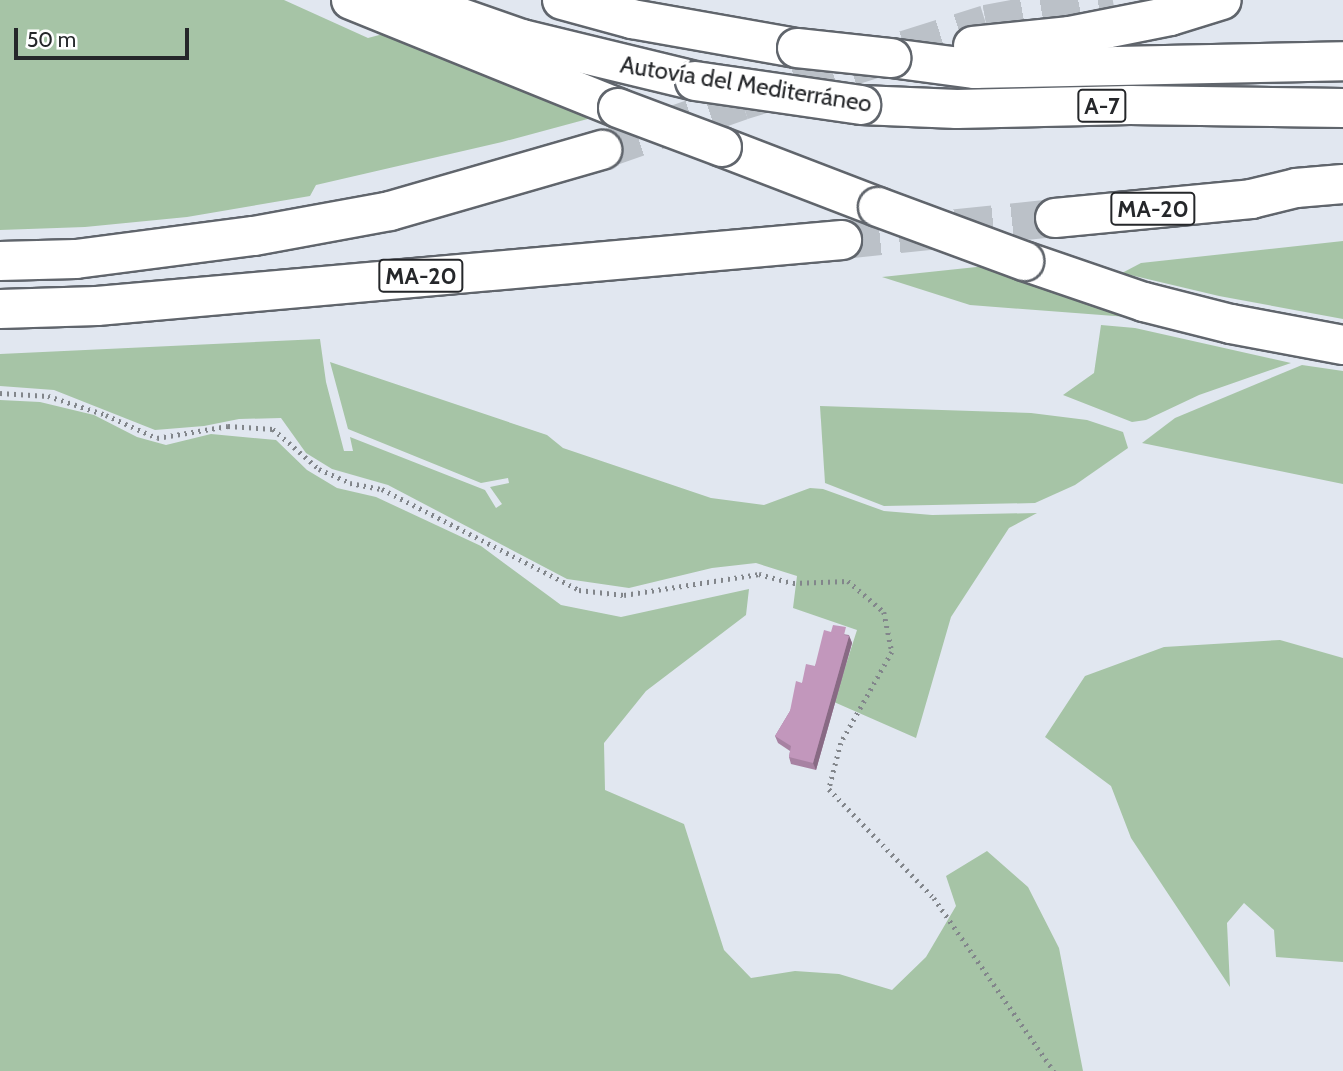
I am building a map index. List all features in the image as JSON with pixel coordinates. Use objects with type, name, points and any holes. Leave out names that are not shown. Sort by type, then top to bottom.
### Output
[{"type":"highway","points":[[351,0],[618,108],[1024,261],[1144,302],[1243,327],[1343,345]]},
{"type":"highway","name":"Autovía del Mediterráneo","points":[[410,0],[522,39],[695,81],[861,105],[957,109],[1130,105],[1343,108]]},
{"type":"highway","name":"Autovía del Mediterráneo","points":[[562,0],[632,19],[797,48],[975,69],[1343,61]]},
{"type":"highway","points":[[891,58],[946,48],[1070,36],[1170,16],[1222,0]]},
{"type":"highway","points":[[0,261],[76,259],[254,236],[390,211],[602,150]]},
{"type":"highway","name":"MA-20","points":[[1055,218],[1251,200],[1296,188],[1343,184]]},
{"type":"highway","points":[[1251,200],[1302,208],[1343,206]]},
{"type":"highway","name":"MA-20","points":[[0,309],[97,306],[842,240]]},
{"type":"path","points":[[0,393],[47,396],[106,415],[156,438],[228,426],[273,429],[319,469],[350,483],[382,489],[579,590],[624,595],[759,574],[793,583],[848,581],[884,612],[892,652],[841,743],[829,789],[934,898],[1054,1071]]},
{"type":"green space","points":[[0,0],[284,0],[368,38],[383,34],[595,117],[502,142],[316,185],[310,196],[187,217],[85,227],[0,230]]},
{"type":"green space","points":[[1343,241],[1343,319],[1219,296],[1122,273],[1141,263]]},
{"type":"green space","points":[[986,266],[1141,318],[970,305],[882,277]]},
{"type":"green space","points":[[1101,325],[1135,328],[1291,363],[1199,395],[1146,420],[1132,422],[1063,395],[1094,373]]},
{"type":"green space","points":[[320,339],[326,382],[344,451],[353,451],[350,437],[485,490],[496,508],[502,504],[490,487],[509,483],[508,478],[481,483],[348,429],[330,362],[547,435],[563,448],[711,498],[764,505],[810,488],[823,489],[884,511],[932,515],[1037,513],[1009,528],[951,617],[916,738],[834,702],[857,630],[793,608],[797,576],[756,563],[712,568],[629,588],[567,579],[388,485],[332,469],[306,453],[281,418],[239,419],[204,426],[155,430],[54,390],[0,386],[0,354]]},
{"type":"green space","points":[[1302,365],[1343,371],[1343,484],[1142,443],[1175,418]]},
{"type":"green space","points":[[0,400],[40,402],[94,415],[137,437],[166,445],[211,434],[276,440],[307,470],[337,488],[376,497],[481,546],[561,605],[621,617],[749,589],[746,615],[646,691],[604,743],[605,790],[684,824],[724,950],[751,978],[795,971],[839,974],[892,990],[926,957],[956,906],[946,876],[987,851],[1028,887],[1059,948],[1083,1071],[0,1071]]},
{"type":"green space","points":[[820,406],[1031,413],[1087,420],[1123,432],[1128,448],[1075,485],[1035,503],[884,506],[825,483]]},
{"type":"green space","points":[[1280,640],[1343,658],[1343,962],[1276,957],[1274,930],[1244,903],[1227,923],[1230,987],[1131,838],[1111,786],[1045,737],[1085,676],[1164,647]]},
{"type":"building","points":[[833,625],[846,627],[844,635],[849,636],[813,763],[789,757],[791,746],[775,736],[790,711],[796,681],[802,683],[806,664],[815,666],[824,630],[831,632]]},
{"type":"tunnel","points":[[602,150],[742,101],[986,24],[1113,0]]},
{"type":"tunnel","points":[[842,240],[1055,218]]}]
